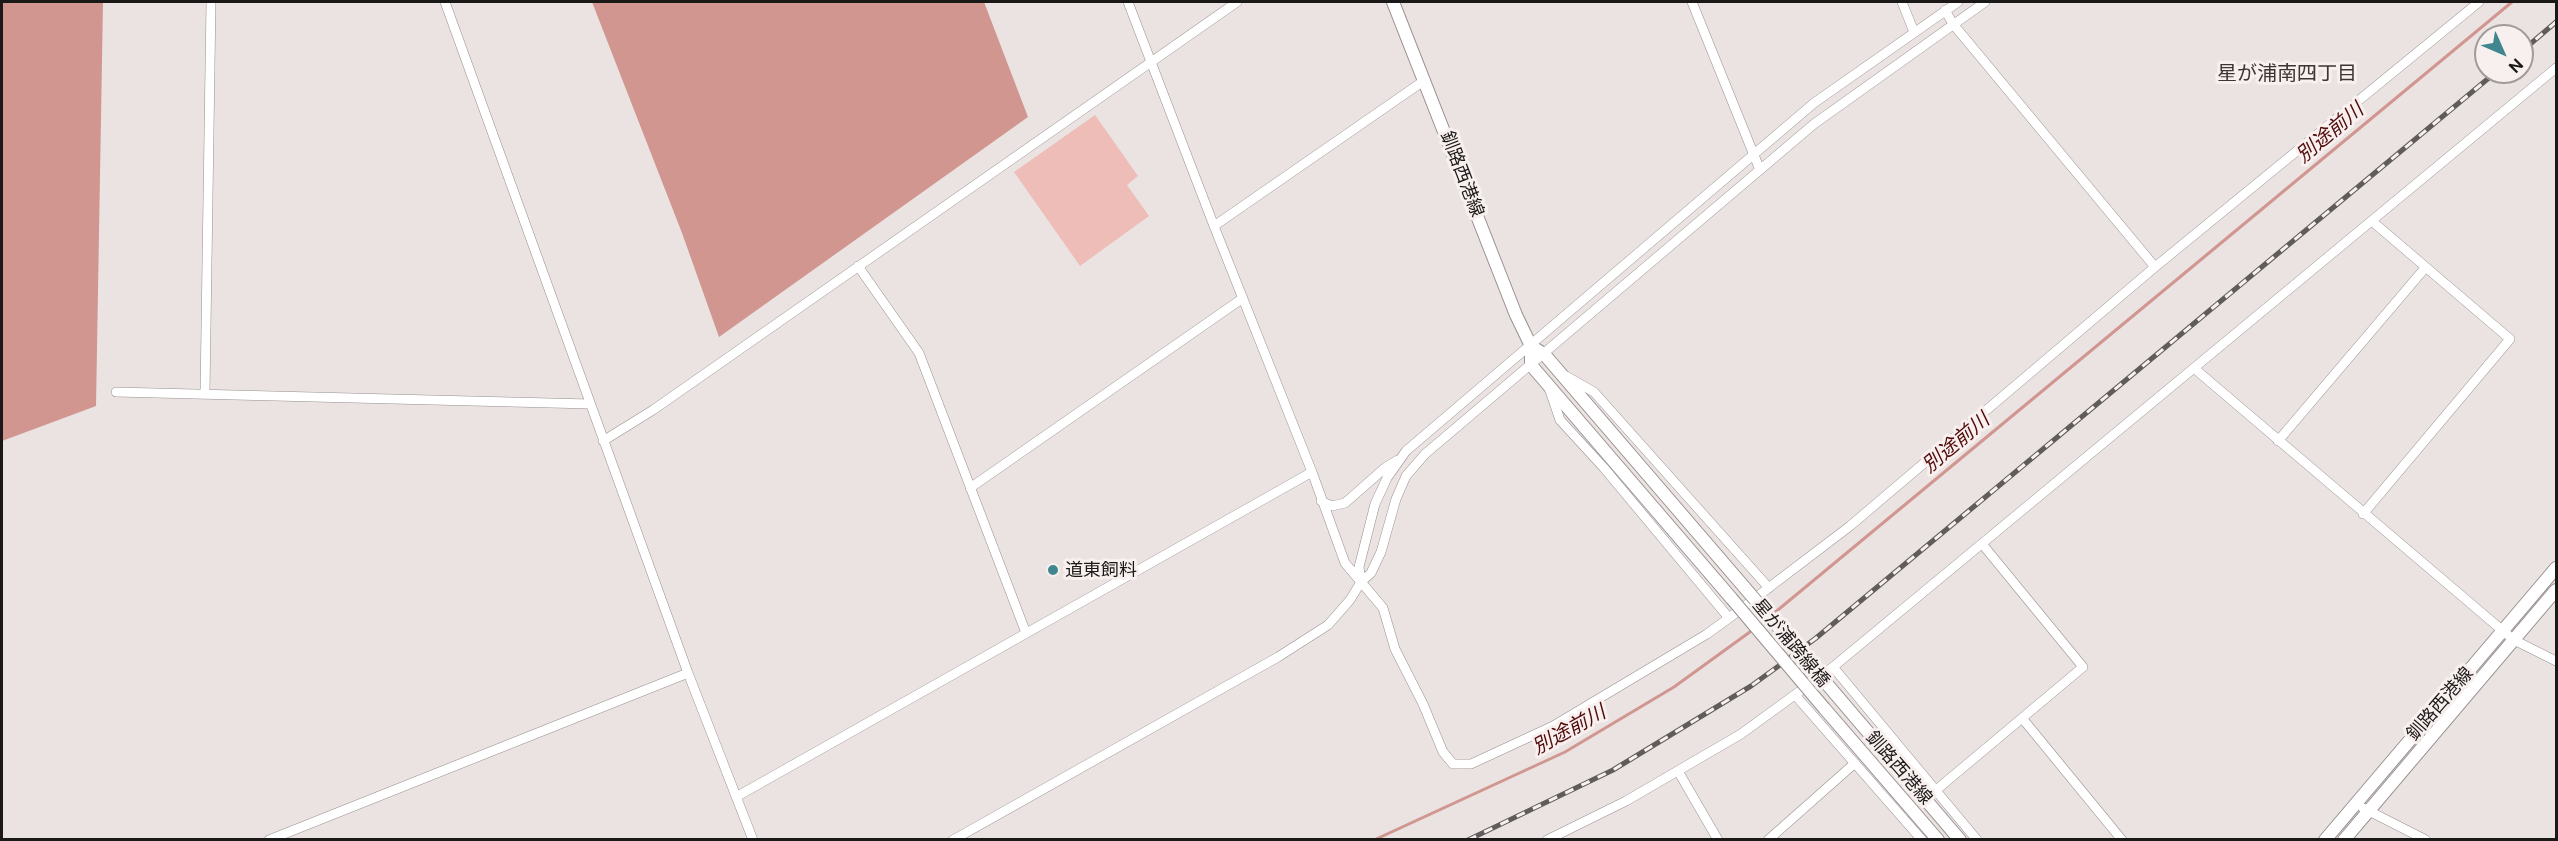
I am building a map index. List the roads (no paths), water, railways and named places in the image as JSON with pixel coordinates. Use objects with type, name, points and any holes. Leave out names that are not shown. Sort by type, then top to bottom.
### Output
[{"type":"main road","name":"釧路西港線","points":[[1394,2],[1516,315],[1531,346],[1531,365]]},
{"type":"main road","points":[[1531,346],[1544,354],[1560,373]]},
{"type":"main road","points":[[1531,365],[1547,383]]},
{"type":"main road","name":"星が浦跨線橋","points":[[1560,373],[1838,697]]},
{"type":"main road","name":"星が浦跨線橋","points":[[1547,383],[1824,708]]},
{"type":"main road","name":"釧路西港線","points":[[2325,840],[2556,568]]},
{"type":"main road","name":"釧路西港線","points":[[2344,840],[2556,590]]},
{"type":"main road","name":"釧路西港線","points":[[1838,697],[1960,840]]},
{"type":"main road","name":"釧路西港線","points":[[1824,708],[1938,840]]},
{"type":"street","points":[[206,393],[212,2]]},
{"type":"street","points":[[445,2],[688,673],[753,840]]},
{"type":"street","points":[[1128,2],[1312,472],[1345,564],[1383,608],[1395,649],[1423,704],[1443,752],[1453,764],[1471,764],[1553,726],[1707,634],[1729,618],[1850,526],[2155,267],[2479,2]]},
{"type":"street","points":[[603,441],[654,410],[1237,2]]},
{"type":"street","points":[[1692,2],[1760,170]]},
{"type":"street","points":[[1902,2],[1914,32]]},
{"type":"street","points":[[1322,501],[1332,506],[1345,503],[1814,103],[1958,2]]},
{"type":"street","points":[[953,840],[1310,638],[1336,617],[1361,582],[1371,573],[1381,552],[1390,514],[1406,476],[1425,454],[1814,124],[1985,2]]},
{"type":"street","points":[[1945,10],[1953,24],[2155,267]]},
{"type":"street","points":[[1547,840],[1626,801],[1741,734],[1833,667],[2373,222],[2556,68]]},
{"type":"street","points":[[1214,226],[1425,80]]},
{"type":"street","points":[[2363,514],[2510,339],[2373,222]]},
{"type":"street","points":[[858,266],[918,353],[1026,633]]},
{"type":"street","points":[[2278,441],[2425,268]]},
{"type":"street","points":[[970,488],[1243,298]]},
{"type":"street","points":[[2194,369],[2514,640],[2556,661]]},
{"type":"street","points":[[1560,373],[1594,392],[1769,588]]},
{"type":"street","points":[[1547,383],[1560,420],[1604,468],[1729,618]]},
{"type":"street","points":[[116,392],[590,404]]},
{"type":"street","points":[[1361,582],[1359,567],[1375,504],[1399,459]]},
{"type":"street","points":[[736,797],[1312,472]]},
{"type":"street","points":[[1935,791],[2083,667],[1983,545]]},
{"type":"street","points":[[1833,667],[1977,840]]},
{"type":"street","points":[[269,840],[688,673]]},
{"type":"street","points":[[1795,695],[1922,840]]},
{"type":"street","points":[[2022,718],[2122,840]]},
{"type":"street","points":[[1768,840],[1855,763]]},
{"type":"street","points":[[1678,771],[1718,840]]},
{"type":"street","points":[[2355,804],[2426,840]]},
{"type":"waterway","name":"別途前川","points":[[1773,614],[2512,2]]},
{"type":"waterway","name":"別途前川","points":[[1374,840],[1565,752],[1674,687],[1754,629]]},
{"type":"railway","points":[[2534,41],[2556,22]]},
{"type":"railway","points":[[1468,840],[1613,770],[1751,686],[1780,665],[1816,638],[2482,84]]},
{"type":"place","name":"道東飼料","points":[[1053,570]]},
{"type":"district","name":"星が浦南四丁目","points":[[2287,74]]}]
